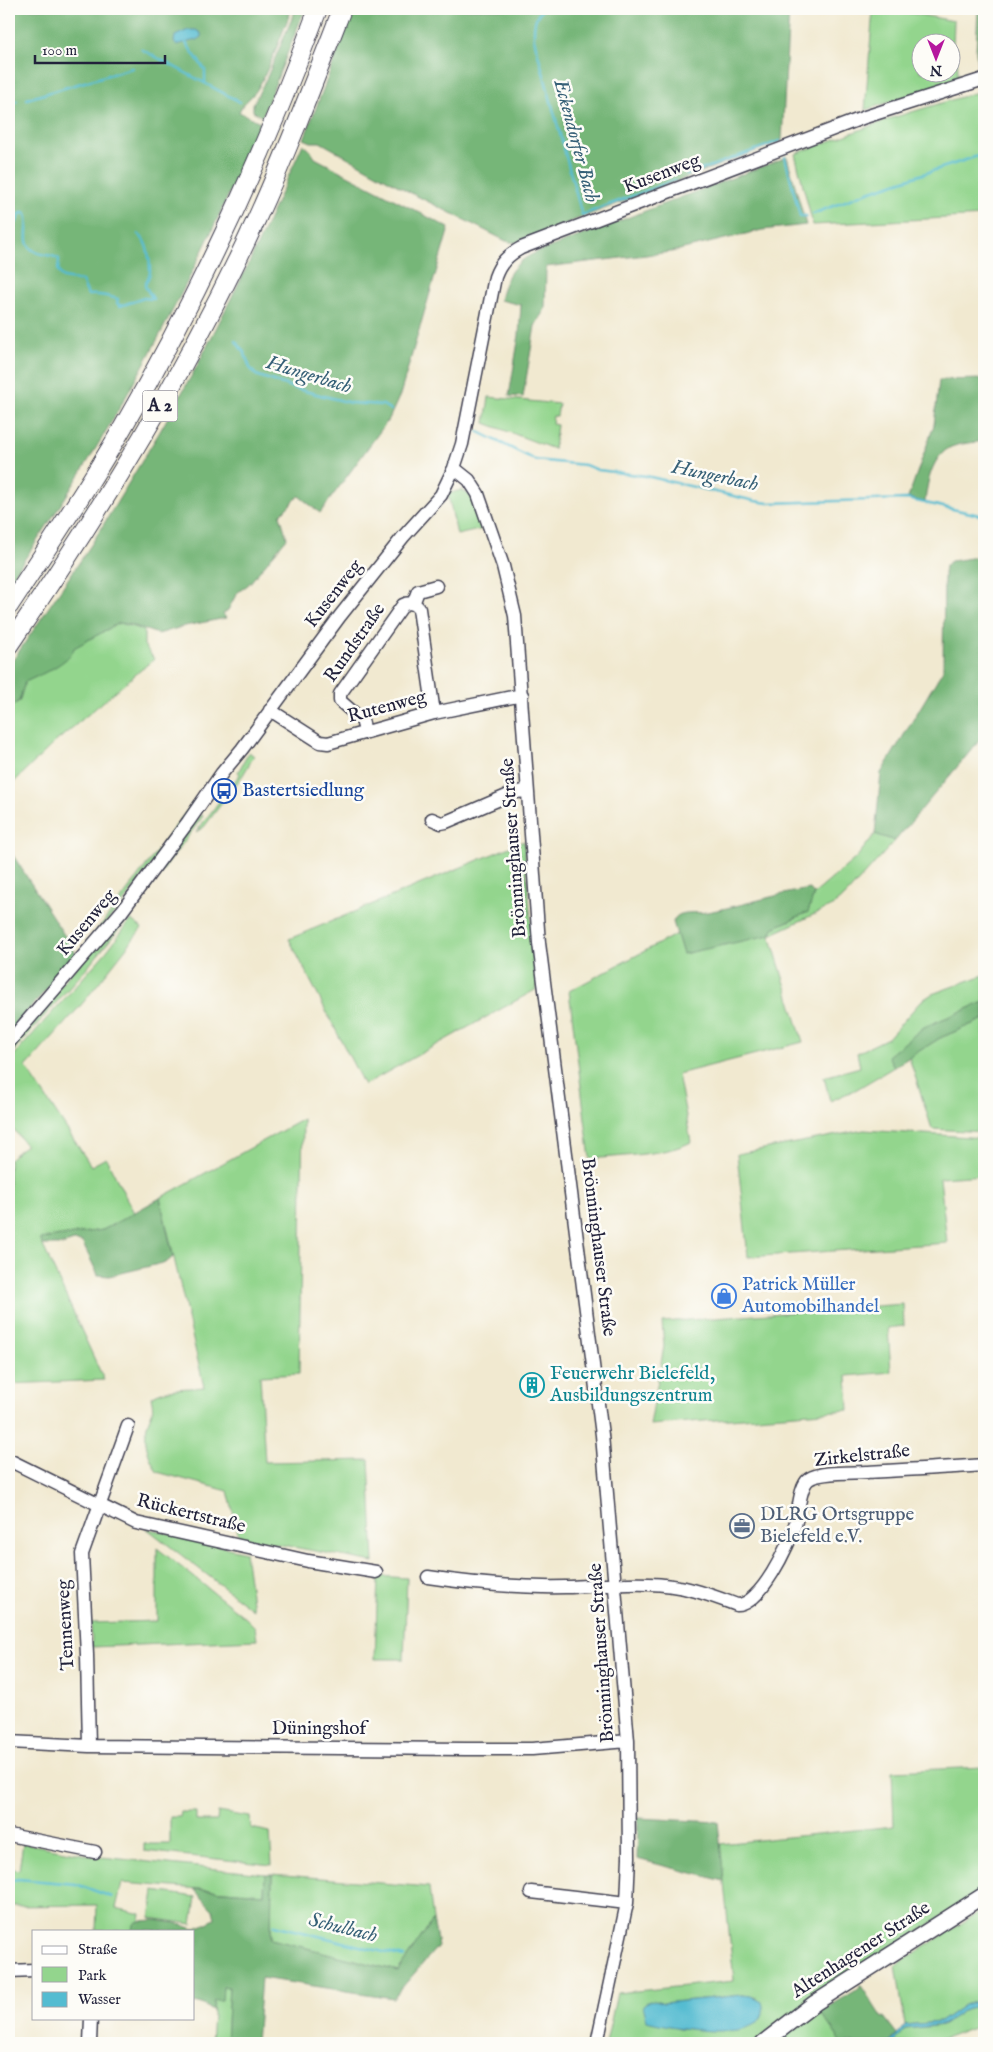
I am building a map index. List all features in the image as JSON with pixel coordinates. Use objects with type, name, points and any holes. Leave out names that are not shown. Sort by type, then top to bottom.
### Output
[{"type":"highway","name":"A 2","points":[[9,606],[62,527],[110,450],[168,345],[230,222],[278,111],[318,9]]},
{"type":"highway","name":"A 2","points":[[9,645],[101,507],[150,425],[226,282],[260,212],[299,120],[342,9]]},
{"type":"main road","name":"Altenhagener Straße","points":[[763,2043],[814,2003],[984,1895]]},
{"type":"street","name":"Kusenweg","points":[[9,1042],[122,911],[188,822],[222,772],[242,749],[340,616],[403,537],[414,516],[454,468],[462,444],[495,277],[503,260],[521,248],[865,117],[984,79]]},
{"type":"street","name":"Brönninghauser Straße","points":[[454,468],[464,475],[475,488],[503,566],[515,616],[539,943],[602,1435],[616,1584],[628,1741],[629,1857],[627,1902],[597,2043]]},
{"type":"street","name":"Rundstraße","points":[[413,604],[418,591],[436,586]]},
{"type":"street","name":"Rundstraße","points":[[366,731],[362,720],[340,701],[340,694],[403,605],[413,604],[418,606],[420,612],[434,713]]},
{"type":"street","name":"Rutenweg","points":[[270,710],[324,743],[434,713],[522,695]]},
{"type":"street","points":[[432,819],[437,822],[446,822],[516,792],[527,791]]},
{"type":"street","name":"Tennenweg","points":[[90,1746],[82,1554],[128,1426]]},
{"type":"street","name":"Rückertstraße","points":[[9,1460],[99,1506],[141,1524],[308,1561],[376,1572]]},
{"type":"street","name":"Zirkelstraße","points":[[616,1584],[639,1583],[680,1587],[737,1605],[743,1605],[750,1602],[760,1590],[780,1557],[794,1528],[804,1483],[810,1478],[840,1474],[984,1465]]},
{"type":"street","points":[[428,1577],[496,1586],[535,1587],[616,1584]]},
{"type":"street","name":"Düningshof","points":[[9,1742],[90,1746],[532,1749],[628,1741]]},
{"type":"street","points":[[9,1835],[95,1852]]},
{"type":"street","points":[[531,1892],[627,1902]]},
{"type":"street","points":[[9,1971],[32,1970]]},
{"type":"street","points":[[90,2043],[91,2020]]},
{"type":"green space","points":[[9,9],[292,9],[263,78],[256,91],[239,112],[260,122],[207,242],[178,301],[115,416],[81,473],[9,582]]},
{"type":"green space","points":[[296,9],[305,9],[262,117],[253,111],[253,104],[267,77]]},
{"type":"green space","points":[[354,9],[789,9],[782,141],[515,243],[506,241],[413,194],[320,142],[311,142],[304,139]]},
{"type":"green space","points":[[873,9],[888,9],[954,21],[954,32],[910,32],[910,82],[951,82],[865,110]]},
{"type":"green space","points":[[978,9],[984,9],[984,72],[977,74],[976,51]]},
{"type":"green space","points":[[960,75],[970,76],[960,79]]},
{"type":"green space","points":[[984,90],[984,216],[813,225],[795,154],[892,118]]},
{"type":"green space","points":[[303,144],[315,158],[449,228],[400,395],[389,419],[320,513],[299,496],[280,515],[287,538],[249,584],[237,593],[228,610],[223,614],[226,618],[185,626],[158,634],[119,623],[74,648],[72,653],[61,663],[25,682],[19,702],[9,710],[9,666],[91,545],[197,366],[249,263]]},
{"type":"green space","points":[[787,157],[806,225],[762,230],[671,252],[546,267],[545,309],[535,326],[523,397],[509,396],[519,335],[521,305],[500,300],[507,278],[521,261],[535,253]]},
{"type":"green space","points":[[984,379],[984,441],[949,448],[934,465],[925,502],[908,498],[934,425],[939,380]]},
{"type":"green space","points":[[489,397],[559,404],[557,416],[553,416],[552,424],[557,425],[554,449],[485,423]]},
{"type":"green space","points":[[461,490],[472,498],[483,529],[457,535],[448,494]]},
{"type":"green space","points":[[984,556],[984,735],[895,841],[875,834],[881,773],[943,670],[945,566],[951,561]]},
{"type":"green space","points":[[119,623],[144,630],[144,645],[154,659],[53,744],[9,787],[9,710],[19,701],[25,682],[53,668],[73,648]]},
{"type":"green space","points":[[249,752],[254,756],[243,775],[204,827],[196,832],[240,774],[238,772]]},
{"type":"green space","points":[[197,797],[200,799],[120,907],[81,950],[116,906]]},
{"type":"green space","points":[[201,814],[203,816],[128,918],[87,968],[9,1056],[9,1048]]},
{"type":"green space","points":[[875,834],[895,841],[845,896],[832,906],[770,935],[803,1042],[678,1074],[691,1142],[669,1150],[590,1159],[569,991],[677,934],[683,954],[770,932],[773,928],[808,912],[814,894],[856,858]]},
{"type":"green space","points":[[524,841],[537,989],[364,1085],[289,939]]},
{"type":"green space","points":[[9,849],[77,955],[9,1032]]},
{"type":"green space","points":[[810,889],[814,894],[808,912],[773,928],[770,935],[683,954],[673,922],[678,915],[720,909]]},
{"type":"green space","points":[[131,920],[142,928],[82,1004],[26,1067],[91,1166],[106,1158],[134,1213],[103,1230],[40,1239],[104,1380],[9,1384],[9,1159],[26,1145],[9,1124],[9,1061],[106,952]]},
{"type":"green space","points":[[984,975],[984,1002],[924,1027],[889,1056],[894,1067],[857,1089],[830,1101],[824,1077],[860,1067],[857,1053],[888,1038],[921,1001],[932,994]]},
{"type":"green space","points":[[984,1002],[984,1019],[940,1038],[894,1067],[888,1056],[924,1027]]},
{"type":"green space","points":[[984,1019],[984,1132],[932,1129],[909,1057],[940,1038]]},
{"type":"green space","points":[[303,1119],[299,1374],[260,1376],[265,1462],[369,1460],[374,1562],[239,1537],[228,1491],[157,1472],[146,1442],[147,1426],[153,1408],[151,1397],[170,1390],[204,1387],[160,1198]]},
{"type":"green space","points":[[864,1130],[984,1138],[984,1175],[940,1178],[947,1243],[748,1257],[737,1154]]},
{"type":"green space","points":[[160,1198],[173,1257],[167,1262],[109,1276],[98,1275],[82,1242],[74,1241],[62,1245],[43,1245],[40,1239],[103,1230]]},
{"type":"green space","points":[[903,1304],[904,1326],[888,1328],[891,1372],[847,1376],[849,1410],[650,1425],[664,1346],[662,1322]]},
{"type":"green space","points":[[146,1528],[245,1552],[253,1610]]},
{"type":"green space","points":[[157,1548],[247,1619],[255,1627],[257,1640],[92,1647],[91,1623],[157,1621]]},
{"type":"green space","points":[[378,1576],[407,1578],[404,1659],[375,1659]]},
{"type":"green space","points":[[984,1767],[984,1889],[770,2030],[756,2043],[606,2043],[617,1993],[734,1981],[720,1844],[894,1826],[892,1771]],"holes":[[[743,1995],[757,1998],[730,2031],[677,2028],[655,2000],[663,2003]]]},
{"type":"green space","points":[[181,1812],[196,1812],[196,1821],[217,1821],[218,1812],[250,1817],[251,1828],[270,1832],[272,1865],[144,1851],[144,1844],[170,1844],[170,1817],[180,1817]]},
{"type":"green space","points":[[638,1818],[718,1822],[724,1881],[637,1859]]},
{"type":"green space","points":[[23,1843],[92,1856],[265,1874],[264,1894],[122,1883],[116,1908],[141,1914],[140,1921],[135,1923],[132,1930],[96,1930],[97,1905],[9,1906],[9,1868],[19,1870]]},
{"type":"green space","points":[[265,1874],[272,1874],[271,1939],[398,1971],[433,1920],[438,1946],[393,1998],[261,1978],[256,2043],[226,2043],[229,1987],[223,1987],[222,2000],[214,2000],[213,2010],[199,2003],[195,2004],[195,1930],[132,1930],[135,1923],[140,1921],[155,1920],[176,1923],[194,1929],[215,1919],[213,1910],[194,1889],[264,1894]]},
{"type":"green space","points":[[272,1874],[429,1887],[433,1920],[398,1971],[271,1939]]},
{"type":"green space","points":[[154,1891],[196,1897],[192,1924],[150,1918]]},
{"type":"green space","points":[[984,1909],[984,1999],[964,2005],[940,2022],[905,2025],[896,1965]]},
{"type":"green space","points":[[860,1984],[882,2018],[884,2017],[897,2034],[890,2043],[842,2043],[820,2012],[860,1988]]},
{"type":"green space","points":[[223,1987],[229,1987],[226,2043],[211,2043],[214,1999]]},
{"type":"green space","points":[[984,2004],[984,2024],[933,2043],[894,2043],[905,2029],[942,2025],[965,2009]]},
{"type":"green space","points":[[820,2012],[842,2043],[777,2043],[814,2014]]},
{"type":"water","points":[[188,30],[196,30],[201,33],[201,37],[176,45],[174,42],[175,36]]},
{"type":"water","points":[[743,1995],[751,1996],[762,2002],[762,2016],[753,2025],[737,2030],[696,2030],[658,2024],[647,2021],[643,2005],[653,2000],[663,2003]]},
{"type":"water","points":[[984,1999],[984,2004],[965,2009],[942,2025],[905,2029],[894,2043],[890,2043],[905,2025],[940,2022],[964,2005]]},
{"type":"waterway","name":"Eckendorfer Bach","points":[[543,9],[536,19],[534,39],[582,215],[675,180]]},
{"type":"waterway","points":[[186,43],[205,70],[205,82]]},
{"type":"waterway","points":[[141,49],[240,102]]},
{"type":"waterway","points":[[27,99],[132,68]]},
{"type":"waterway","points":[[9,103],[17,101]]},
{"type":"waterway","name":"Eckendorfer Bach","points":[[687,175],[780,141]]},
{"type":"waterway","name":"Eckendorfer Bach","points":[[813,214],[868,192],[984,154]]},
{"type":"waterway","name":"Eckendorfer Bach","points":[[785,157],[800,216],[806,216]]},
{"type":"waterway","name":"Hungerbach","points":[[9,222],[16,223],[20,214],[25,212],[28,222],[27,239],[31,248],[36,252],[59,259],[58,271],[63,278],[82,281],[88,295],[118,299],[117,303],[120,306],[144,298],[153,299]]},
{"type":"waterway","points":[[138,234],[144,241],[148,251],[150,271],[145,286],[153,299]]},
{"type":"waterway","name":"Hungerbach","points":[[236,341],[245,354],[250,368],[256,375],[297,389],[351,403],[383,405],[391,410]]},
{"type":"waterway","name":"Hungerbach","points":[[477,431],[535,460],[585,465],[598,470],[646,476],[755,501],[768,503],[907,499],[984,516]]},
{"type":"waterway","name":"Schulbach","points":[[9,1881],[18,1879],[76,1884],[112,1897]]},
{"type":"waterway","name":"Schulbach","points":[[274,1925],[404,1957]]},
{"type":"place","name":"Bastertsiedlung","points":[[224,791]]},
{"type":"place","name":"Patrick Müller Automobilhandel","points":[[724,1296]]},
{"type":"place","name":"Feuerwehr Bielefeld, Ausbildungszentrum","points":[[532,1385]]},
{"type":"place","name":"DLRG Ortsgruppe Bielefeld e.V.","points":[[742,1526]]}]
